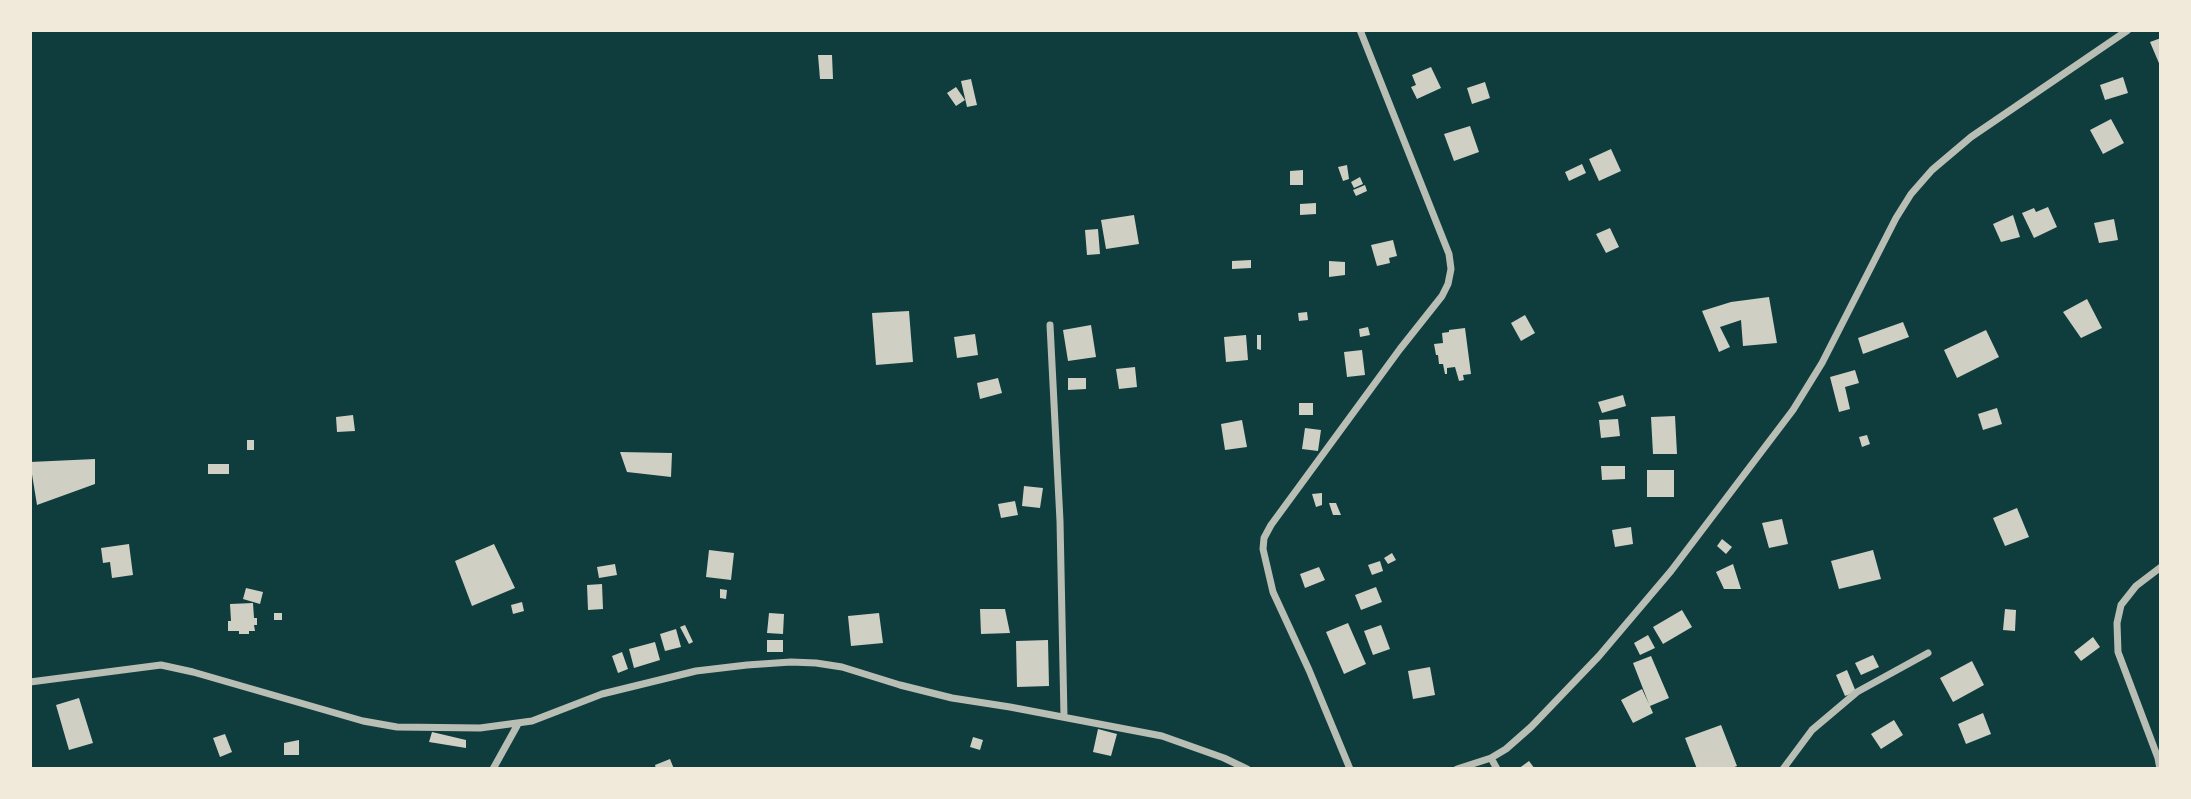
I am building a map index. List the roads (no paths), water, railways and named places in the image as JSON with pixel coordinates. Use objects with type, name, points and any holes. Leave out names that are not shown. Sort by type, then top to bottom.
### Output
[{"type":"street","points":[[1350,769],[1273,592],[1263,549],[1264,538],[1400,349],[1442,296],[1451,270],[1449,254],[1360,30]]},
{"type":"street","points":[[1457,769],[1491,758],[1531,727],[1599,656],[1671,571],[1793,410],[1822,363],[1896,218],[1932,170],[1971,137],[2034,92],[2129,30]]},
{"type":"street","points":[[1050,326],[1060,521],[1064,717]]},
{"type":"street","points":[[2160,769],[2118,652],[2116,624],[2121,605],[2136,586],[2161,567]]},
{"type":"street","points":[[1783,769],[1812,730],[1857,692],[1928,653]]},
{"type":"street","points":[[30,682],[161,665],[382,725],[481,728],[543,718],[602,694],[696,671],[747,664],[791,662],[842,667],[952,698],[1162,736],[1247,769]]},
{"type":"street","points":[[493,769],[518,724]]},
{"type":"street","points":[[1491,758],[1497,769]]}]
